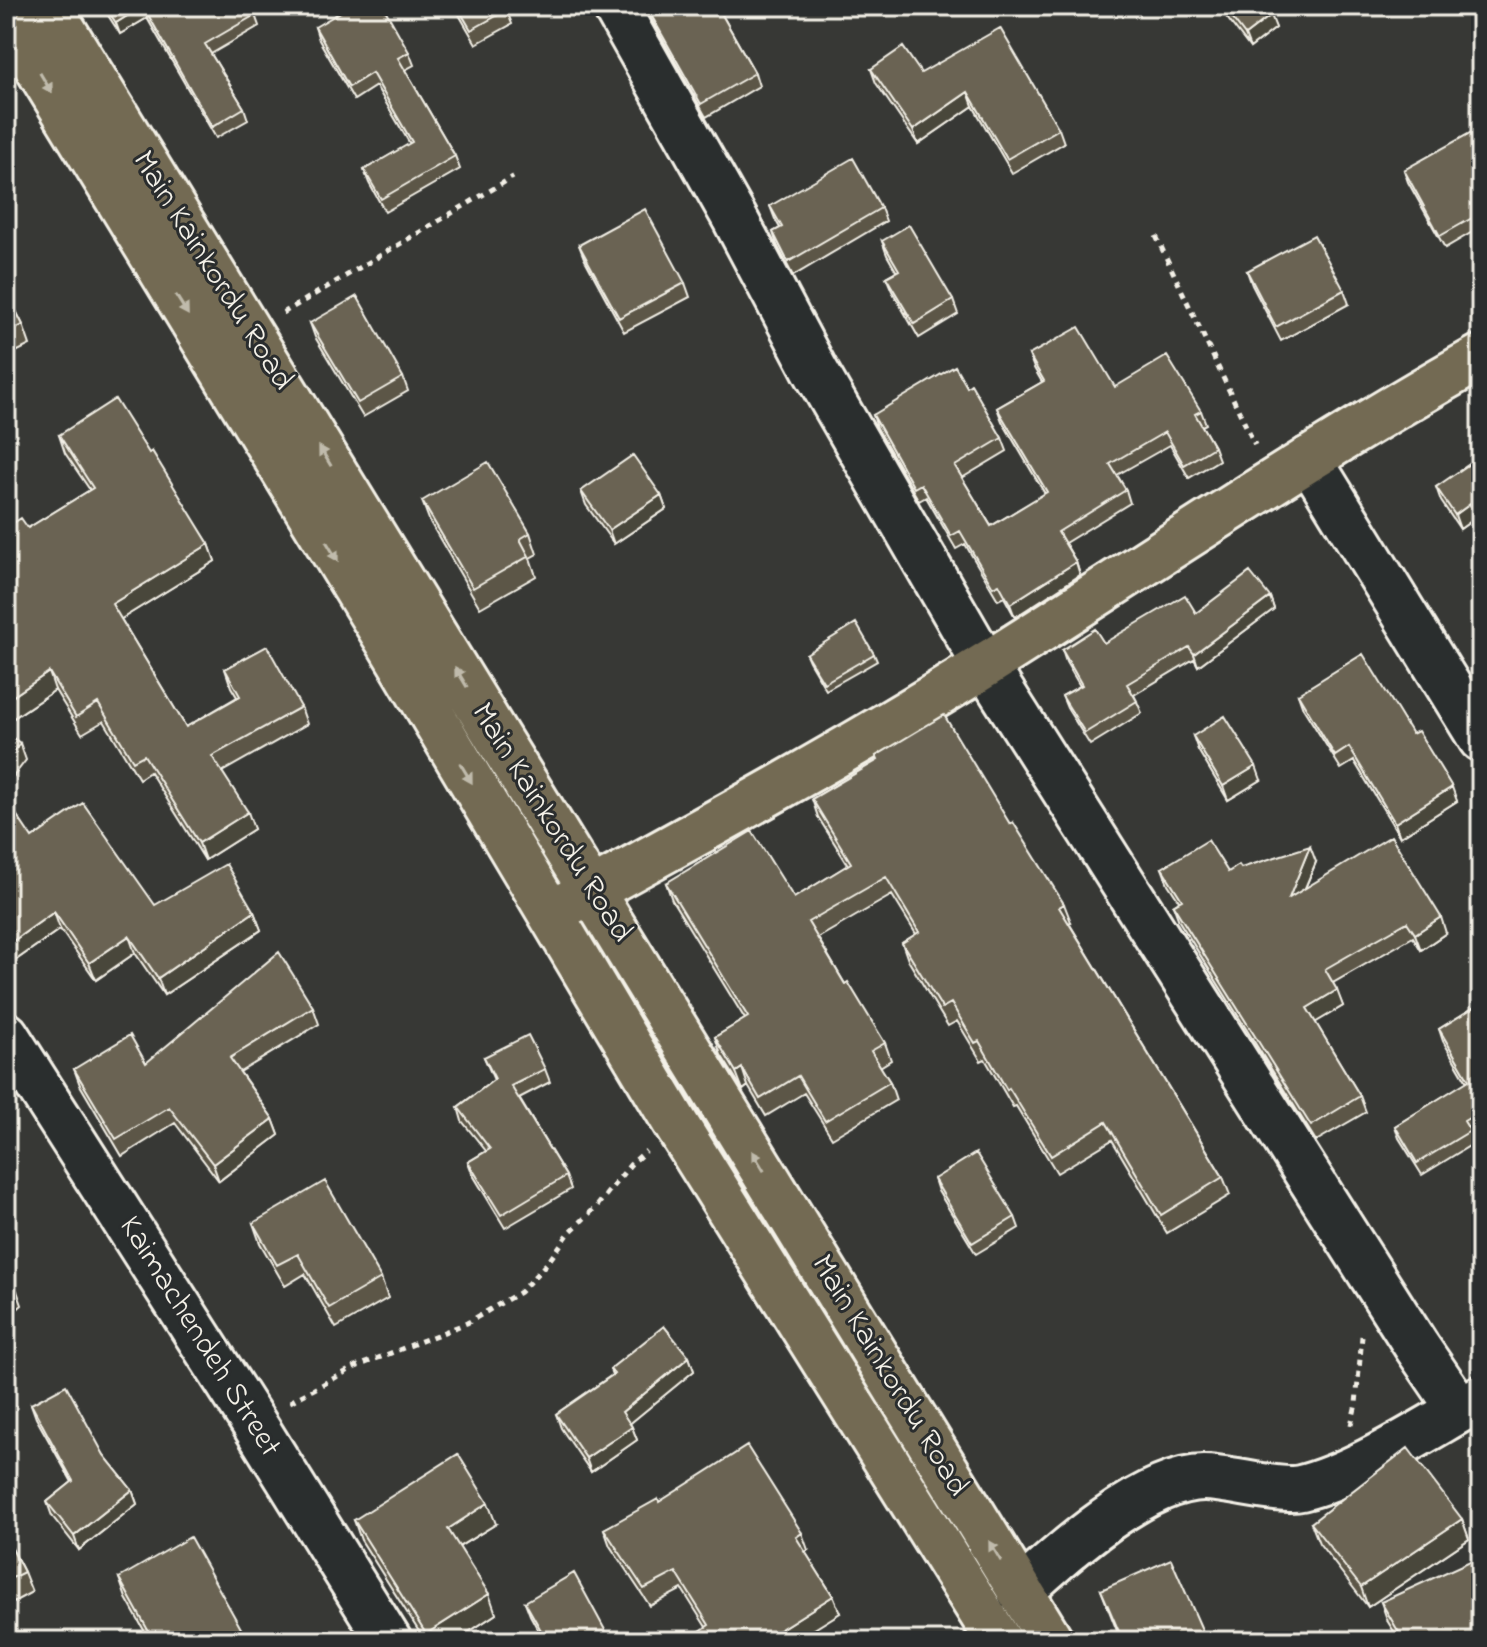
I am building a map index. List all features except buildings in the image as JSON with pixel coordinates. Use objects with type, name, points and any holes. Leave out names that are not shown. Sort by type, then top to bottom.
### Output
[{"type":"main road","name":"Main Kainkordu Road","points":[[49,6],[1051,1641]]},
{"type":"main road","points":[[6,16],[389,643],[677,1126],[999,1641]]},
{"type":"main road","points":[[135,229],[172,206]]},
{"type":"main road","points":[[550,913],[762,798],[985,665],[1309,459],[1481,357]]},
{"type":"main road","points":[[749,1242],[790,1214]]},
{"type":"main road","points":[[840,1389],[880,1362]]},
{"type":"street","points":[[615,6],[734,217],[815,370],[985,665],[1417,1347],[1470,1404],[1339,1475],[1298,1489],[1202,1477],[1156,1489],[1069,1548],[1020,1592]]},
{"type":"street","points":[[1309,459],[1481,739]]},
{"type":"street","name":"Kaimachendeh Street","points":[[6,1035],[389,1641]]},
{"type":"path","points":[[249,332],[513,177]]},
{"type":"path","points":[[1156,236],[1273,482]]},
{"type":"path","points":[[253,1422],[353,1368],[467,1323],[520,1292],[630,1165],[677,1126]]},
{"type":"path","points":[[1339,1475],[1356,1404],[1362,1328]]}]
